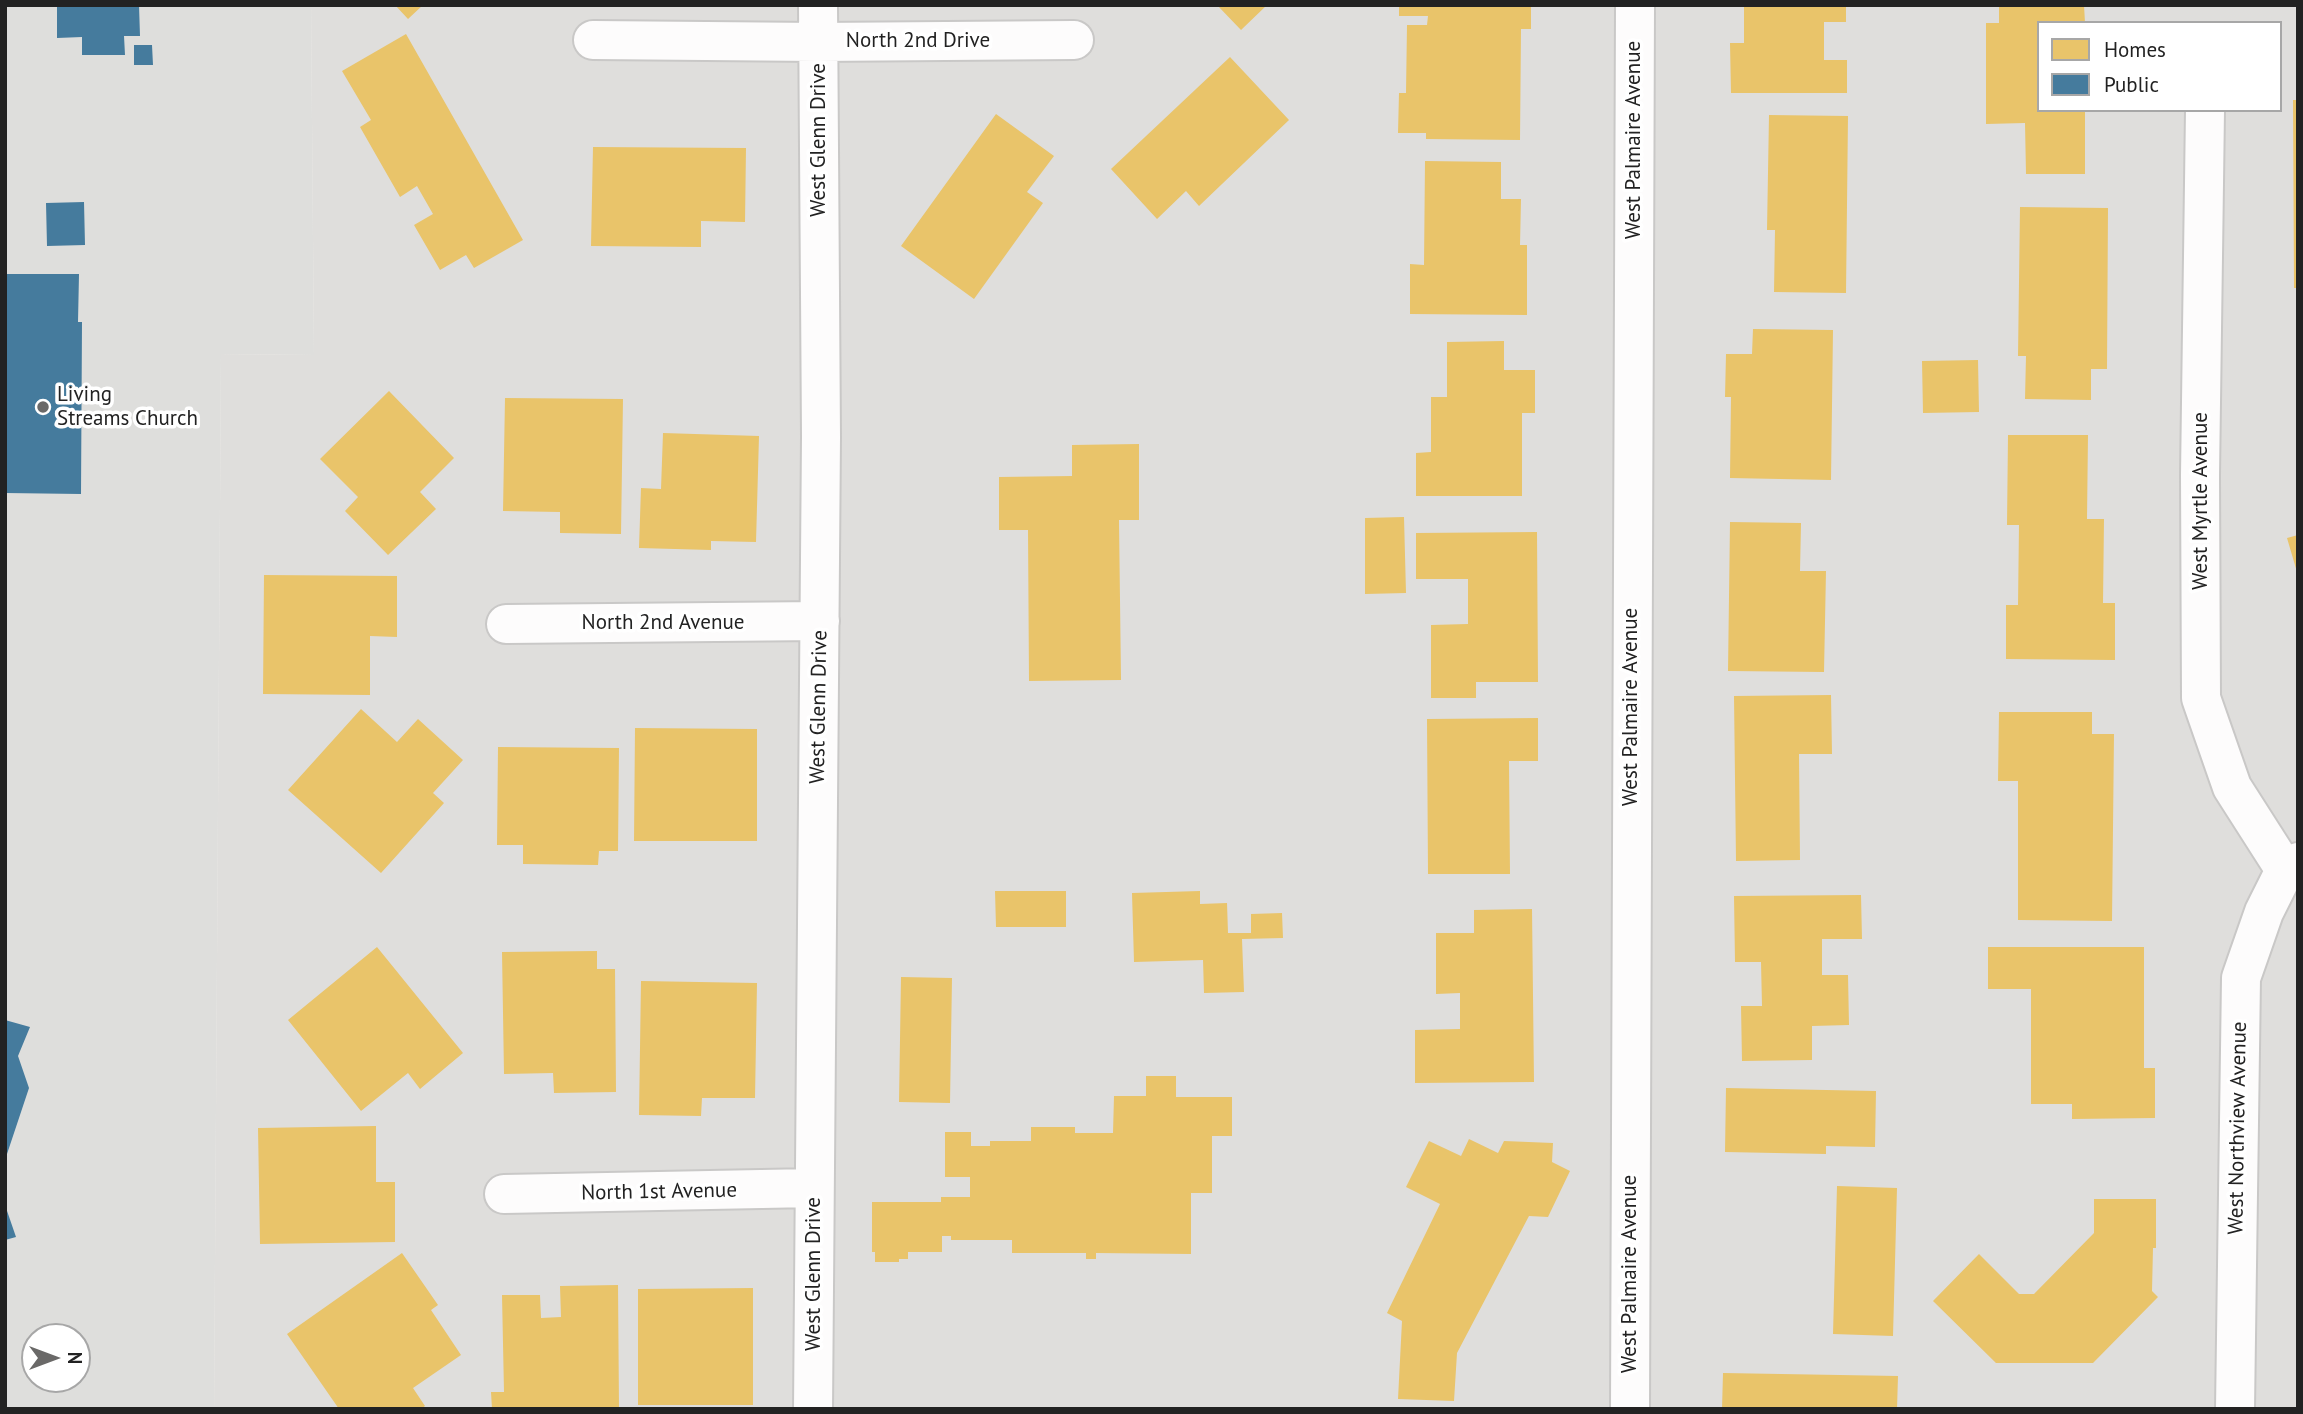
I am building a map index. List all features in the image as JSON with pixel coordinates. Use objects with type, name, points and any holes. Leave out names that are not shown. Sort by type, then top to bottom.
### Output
[{"type":"street","name":"West Palmaire Avenue","points":[[1630,1409],[1635,5]]},
{"type":"street","name":"North 2nd Drive","points":[[593,40],[818,24],[1074,40]]},
{"type":"street","name":"West Glenn Drive","points":[[814,1409],[821,423],[818,24]]},
{"type":"street","name":"West Myrtle Avenue","points":[[2205,112],[2200,475],[2201,698],[2232,787],[2292,866]]},
{"type":"street","name":"North 2nd Avenue","points":[[506,624],[820,621]]},
{"type":"street","name":"West Northview Avenue","points":[[2235,1409],[2241,978],[2264,912],[2292,866]]},
{"type":"street","name":"North 1st Avenue","points":[[504,1194],[814,1188]]},
{"type":"shaded area","points":[[5,5],[311,5],[314,355],[221,354],[214,1409],[5,1409]]},
{"type":"shaded area","points":[[311,5],[2298,5],[2298,1409],[214,1409],[221,354],[314,355]]},
{"type":"building: Homes","points":[[395,5],[423,5],[408,19]]},
{"type":"building: Homes","points":[[1217,5],[1267,5],[1241,30]]},
{"type":"building: Homes","points":[[1399,5],[1531,5],[1531,29],[1521,29],[1520,140],[1426,139],[1426,133],[1398,133],[1399,93],[1406,93],[1407,25],[1427,25],[1428,16],[1399,16]]},
{"type":"building: Homes","points":[[1744,5],[1846,5],[1846,22],[1824,22],[1824,60],[1847,60],[1847,93],[1731,93],[1730,43],[1744,43]]},
{"type":"building: Homes","points":[[1999,5],[2084,5],[2085,21],[2037,21],[2037,112],[2085,112],[2085,174],[2026,174],[2025,123],[1986,124],[1986,23],[1999,23]]},
{"type":"building: Homes","points":[[406,34],[523,240],[474,268],[466,255],[440,270],[414,225],[433,214],[417,186],[400,197],[360,127],[371,120],[342,71]]},
{"type":"building: Homes","points":[[1230,57],[1289,120],[1199,206],[1186,191],[1157,219],[1111,169]]},
{"type":"building: Homes","points":[[2293,100],[2298,100],[2298,288],[2294,288]]},
{"type":"building: Homes","points":[[996,114],[1054,156],[1027,192],[1043,203],[974,299],[901,246]]},
{"type":"building: Homes","points":[[1769,115],[1848,116],[1846,293],[1774,292],[1775,230],[1767,230]]},
{"type":"building: Homes","points":[[593,147],[746,148],[745,222],[701,221],[701,247],[591,246]]},
{"type":"building: Homes","points":[[1425,161],[1501,162],[1501,199],[1521,199],[1520,245],[1527,245],[1527,315],[1410,314],[1410,264],[1424,265]]},
{"type":"building: Homes","points":[[2020,207],[2108,208],[2107,369],[2091,369],[2091,400],[2025,399],[2026,356],[2018,356]]},
{"type":"building: Homes","points":[[1753,329],[1833,330],[1831,480],[1730,478],[1731,397],[1725,397],[1726,354],[1752,354]]},
{"type":"building: Homes","points":[[1504,341],[1504,370],[1535,370],[1535,413],[1522,413],[1522,496],[1416,496],[1416,453],[1431,452],[1431,397],[1447,397],[1447,342]]},
{"type":"building: Homes","points":[[1978,360],[1979,412],[1923,413],[1922,361]]},
{"type":"building: Homes","points":[[389,391],[454,458],[420,492],[436,509],[388,555],[345,511],[358,497],[320,459]]},
{"type":"building: Homes","points":[[505,398],[623,399],[621,534],[560,533],[560,512],[503,511]]},
{"type":"building: Homes","points":[[663,433],[759,436],[756,542],[711,541],[711,550],[639,548],[641,488],[661,489]]},
{"type":"building: Homes","points":[[2008,435],[2088,435],[2087,519],[2104,519],[2103,603],[2115,603],[2115,660],[2006,659],[2006,605],[2018,605],[2019,525],[2007,525]]},
{"type":"building: Homes","points":[[1139,444],[1139,520],[1119,520],[1121,680],[1029,681],[1028,530],[999,530],[999,477],[1072,476],[1072,445]]},
{"type":"building: Homes","points":[[1404,517],[1406,593],[1365,594],[1365,518]]},
{"type":"building: Homes","points":[[1730,522],[1801,523],[1800,571],[1826,571],[1824,672],[1728,671]]},
{"type":"building: Homes","points":[[1537,532],[1538,682],[1476,682],[1476,698],[1431,698],[1431,625],[1468,624],[1468,579],[1416,579],[1416,533]]},
{"type":"building: Homes","points":[[2298,535],[2298,572],[2297,572],[2287,538]]},
{"type":"building: Homes","points":[[264,575],[397,576],[397,637],[370,636],[370,695],[263,694]]},
{"type":"building: Homes","points":[[1831,695],[1832,754],[1799,754],[1800,860],[1736,861],[1734,696]]},
{"type":"building: Homes","points":[[361,709],[397,742],[418,719],[463,760],[433,793],[444,803],[381,873],[288,790]]},
{"type":"building: Homes","points":[[1999,712],[2092,712],[2092,734],[2114,734],[2112,921],[2018,920],[2018,781],[1998,781]]},
{"type":"building: Homes","points":[[1538,718],[1538,761],[1509,761],[1510,874],[1428,874],[1427,719]]},
{"type":"building: Homes","points":[[635,728],[757,729],[757,841],[634,841]]},
{"type":"building: Homes","points":[[498,747],[619,748],[618,851],[599,851],[598,865],[523,864],[523,845],[497,845]]},
{"type":"building: Homes","points":[[995,891],[1066,891],[1066,927],[996,927]]},
{"type":"building: Homes","points":[[1200,891],[1200,904],[1227,903],[1228,933],[1251,933],[1251,914],[1282,913],[1283,938],[1242,939],[1244,992],[1204,993],[1203,960],[1134,962],[1132,893]]},
{"type":"building: Homes","points":[[1861,895],[1862,939],[1822,939],[1822,975],[1848,975],[1849,1025],[1812,1026],[1812,1060],[1742,1061],[1741,1006],[1762,1006],[1761,962],[1735,962],[1734,896]]},
{"type":"building: Homes","points":[[1532,909],[1534,1082],[1415,1083],[1415,1030],[1460,1029],[1460,993],[1436,994],[1436,933],[1474,933],[1474,910]]},
{"type":"building: Homes","points":[[377,947],[463,1053],[420,1089],[408,1073],[361,1111],[288,1020]]},
{"type":"building: Homes","points":[[1988,947],[2144,947],[2144,1068],[2155,1068],[2155,1118],[2072,1119],[2072,1104],[2031,1104],[2031,989],[1988,989]]},
{"type":"building: Homes","points":[[597,951],[597,969],[615,969],[616,1092],[554,1093],[553,1073],[504,1074],[502,952]]},
{"type":"building: Homes","points":[[901,977],[952,978],[950,1103],[899,1102]]},
{"type":"building: Homes","points":[[641,981],[757,983],[755,1098],[702,1098],[701,1116],[639,1115]]},
{"type":"building: Homes","points":[[1146,1076],[1176,1076],[1176,1097],[1232,1097],[1232,1136],[1212,1136],[1212,1193],[1191,1193],[1191,1254],[1096,1253],[1096,1259],[1086,1259],[1086,1253],[1012,1253],[1012,1240],[951,1240],[951,1236],[942,1236],[942,1252],[908,1252],[908,1259],[899,1259],[899,1262],[875,1262],[875,1252],[872,1252],[872,1202],[941,1202],[941,1197],[970,1197],[970,1177],[945,1177],[945,1132],[971,1132],[971,1146],[990,1146],[990,1141],[1031,1141],[1031,1127],[1075,1127],[1075,1133],[1113,1133],[1114,1096],[1146,1096]]},
{"type":"building: Homes","points":[[1726,1088],[1876,1091],[1875,1147],[1826,1146],[1826,1154],[1725,1152]]},
{"type":"building: Homes","points":[[376,1126],[376,1182],[395,1182],[395,1242],[260,1244],[258,1128]]},
{"type":"building: Homes","points":[[1469,1139],[1498,1153],[1504,1141],[1553,1143],[1552,1162],[1570,1171],[1548,1217],[1529,1216],[1457,1353],[1454,1401],[1398,1399],[1402,1321],[1387,1313],[1440,1204],[1406,1187],[1429,1141],[1461,1156]]},
{"type":"building: Homes","points":[[1837,1186],[1897,1188],[1893,1336],[1833,1334]]},
{"type":"building: Homes","points":[[2094,1199],[2156,1199],[2156,1248],[2153,1248],[2152,1291],[2158,1297],[2093,1363],[1996,1363],[1933,1301],[1979,1254],[2019,1294],[2034,1294],[2094,1233]]},
{"type":"building: Homes","points":[[402,1253],[438,1305],[431,1310],[461,1355],[413,1388],[425,1406],[421,1409],[339,1409],[287,1334]]},
{"type":"building: Homes","points":[[618,1285],[619,1409],[492,1409],[491,1392],[504,1392],[502,1295],[540,1295],[541,1318],[561,1317],[560,1286]]},
{"type":"building: Homes","points":[[753,1288],[753,1405],[638,1405],[638,1289]]},
{"type":"building: Homes","points":[[1723,1373],[1898,1376],[1897,1409],[1722,1409]]},
{"type":"building: Public","points":[[57,5],[139,5],[140,36],[124,36],[125,55],[82,55],[82,37],[57,38]]},
{"type":"building: Public","points":[[134,45],[152,45],[153,65],[134,65]]},
{"type":"building: Public","points":[[84,202],[85,245],[47,246],[46,203]]},
{"type":"building: Public","name":"Living Streams Church","points":[[5,274],[79,274],[78,322],[82,322],[81,494],[5,493]]},
{"type":"building: Public","points":[[5,1020],[30,1027],[18,1056],[29,1088],[6,1157]]},
{"type":"building: Public","points":[[5,1205],[16,1237],[5,1240]]},
{"type":"place","name":"Living Streams Church","points":[[43,407]]}]
